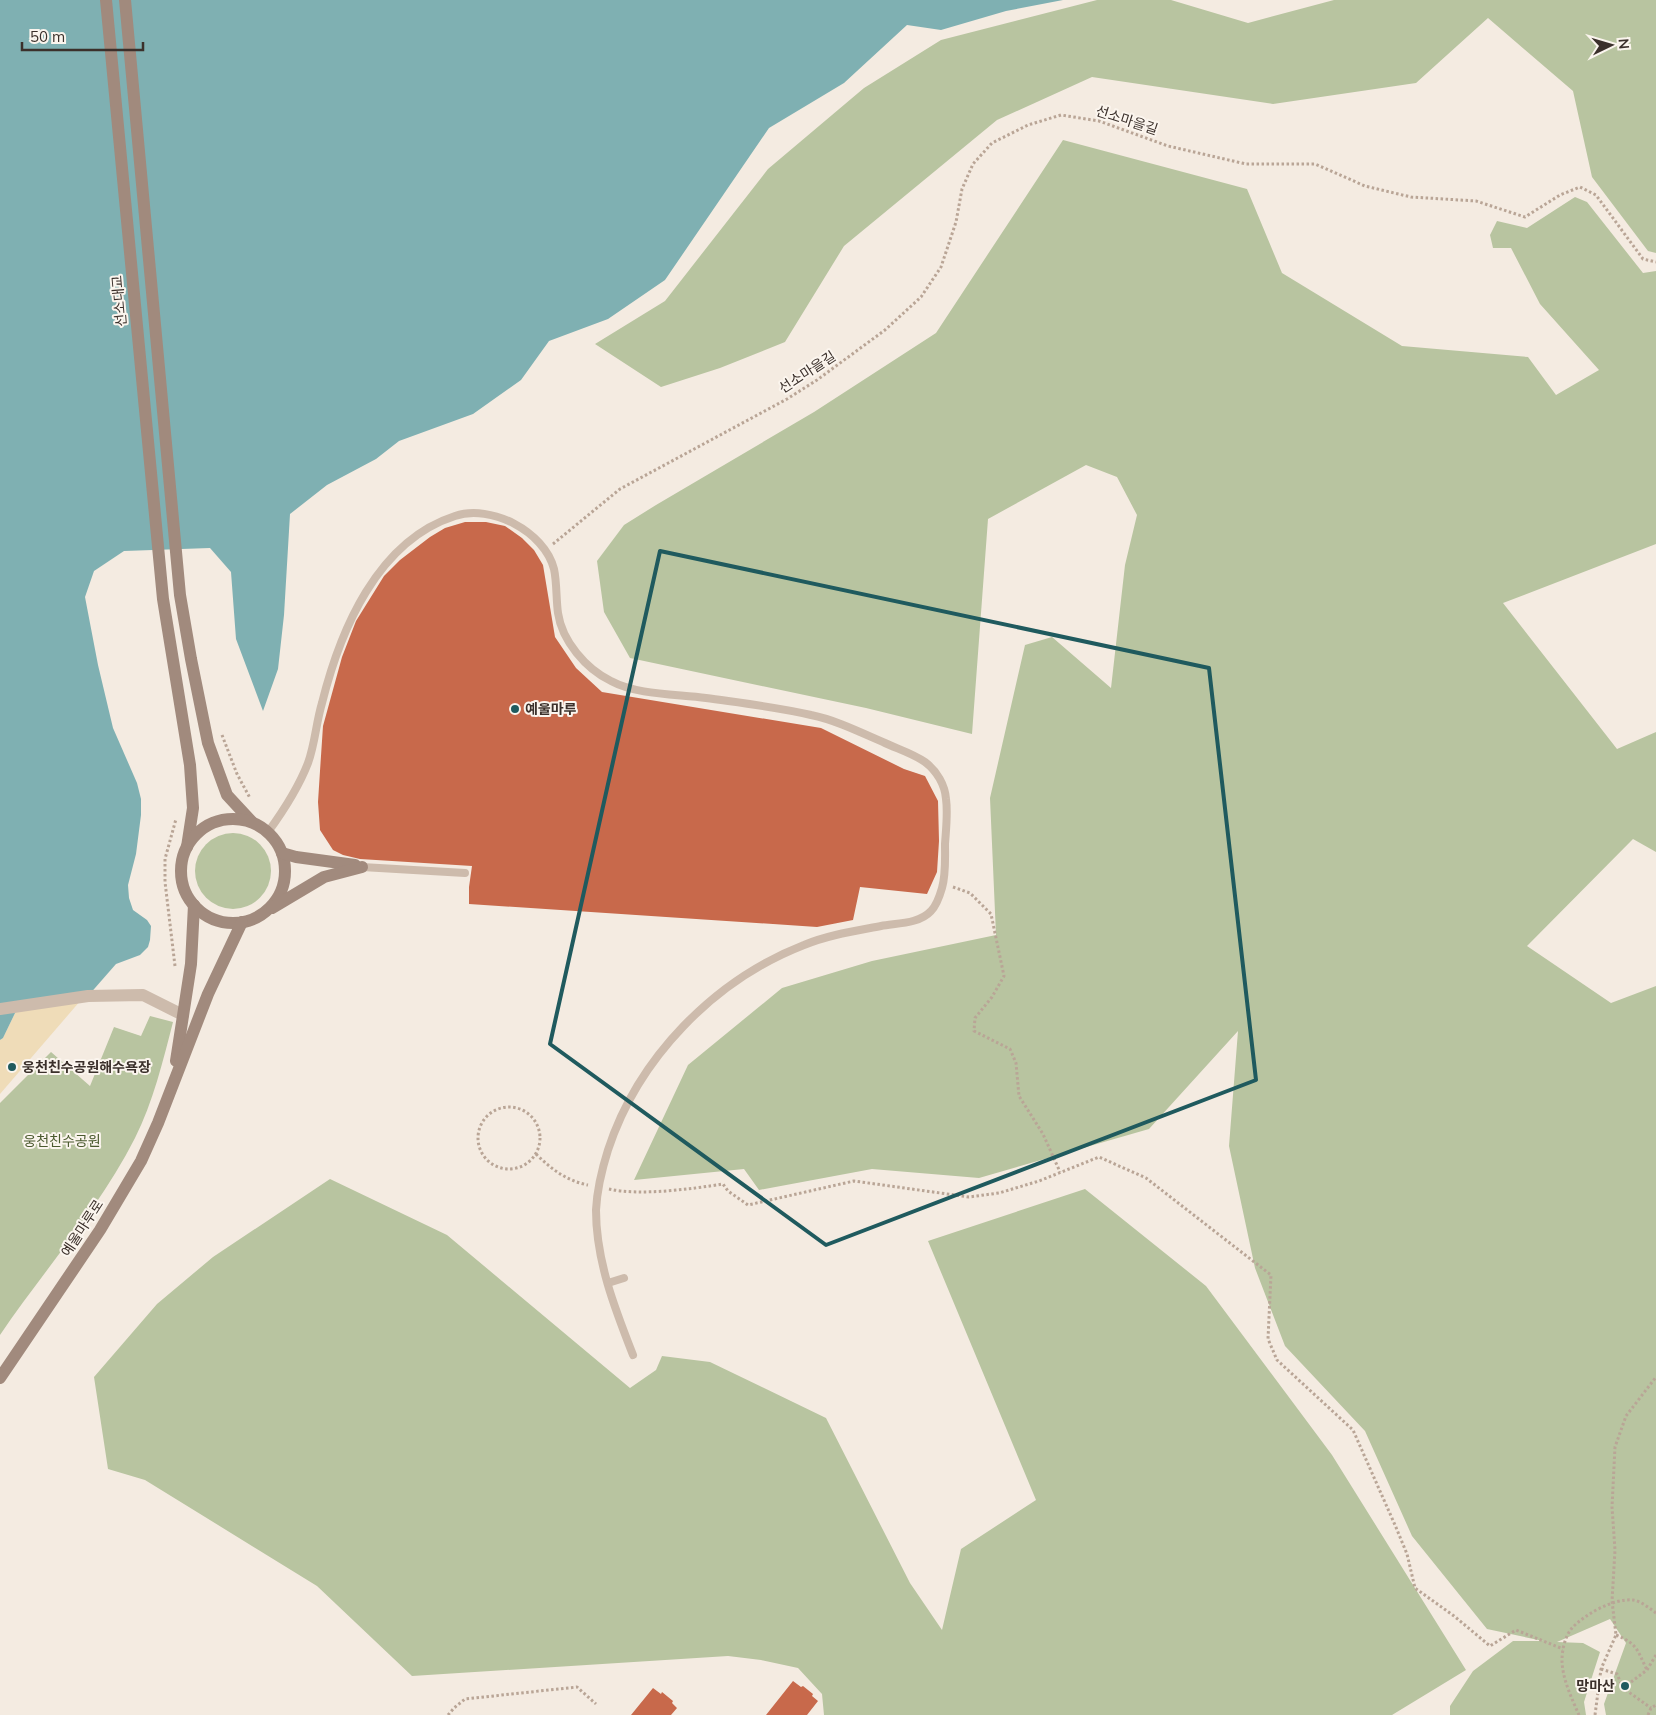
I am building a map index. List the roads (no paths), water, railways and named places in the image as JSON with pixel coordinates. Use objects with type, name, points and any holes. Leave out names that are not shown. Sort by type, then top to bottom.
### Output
[{"type":"street","name":"선소대교","points":[[106,0],[163,599],[190,765],[193,808],[187,847]]},
{"type":"street","points":[[125,0],[180,595],[208,743],[227,795],[252,822],[268,832],[282,853],[285,867],[284,882],[279,895],[265,912]]},
{"type":"street","points":[[252,822],[240,819],[227,819],[203,828],[194,836],[182,858],[182,883],[187,895],[202,913],[216,920],[232,923],[254,918],[324,877],[362,867]]},
{"type":"street","points":[[282,853],[362,867]]},
{"type":"street","points":[[172,1086],[191,964],[194,905]]},
{"type":"street","points":[[172,1086],[208,994],[242,922]]},
{"type":"street","points":[[0,1009],[88,996],[143,995],[183,1015]]},
{"type":"street","name":"예울마루로","points":[[0,1378],[100,1230],[141,1161],[172,1086]]},
{"type":"lane","points":[[268,832],[292,797],[309,761],[321,706],[335,658],[355,610],[370,586],[394,556],[434,525],[456,516],[476,512],[495,516],[510,522],[533,538],[545,550],[554,569],[559,621],[581,658],[604,678],[629,688],[814,715],[862,733],[924,761],[936,772],[942,784],[946,800],[944,884],[932,911],[921,918],[909,922],[884,925],[808,943],[785,953],[740,979],[702,1008],[666,1044],[637,1087],[616,1125],[599,1187],[596,1206],[597,1237],[616,1313],[633,1355]]},
{"type":"lane","points":[[362,867],[465,873]]},
{"type":"lane","points":[[608,1283],[624,1278]]},
{"type":"water","points":[[0,0],[1063,0],[1006,11],[941,30],[907,25],[844,83],[769,128],[665,280],[608,319],[549,341],[521,380],[473,414],[399,441],[376,459],[327,485],[290,514],[284,615],[278,669],[263,711],[236,639],[231,572],[210,548],[124,551],[94,571],[85,597],[98,665],[113,728],[137,783],[141,799],[136,854],[128,885],[129,898],[133,910],[147,920],[151,926],[150,940],[148,947],[140,955],[116,964],[88,996],[16,1011],[3,1038],[0,1040]]},
{"type":"place","name":"예울마루","points":[[515,709]]},
{"type":"place","name":"웅천친수공원해수욕장","points":[[12,1067]]},
{"type":"place","name":"망마산","points":[[1625,1686]]},
{"type":"park label","name":"웅천친수공원","points":[[62,1141]]}]
